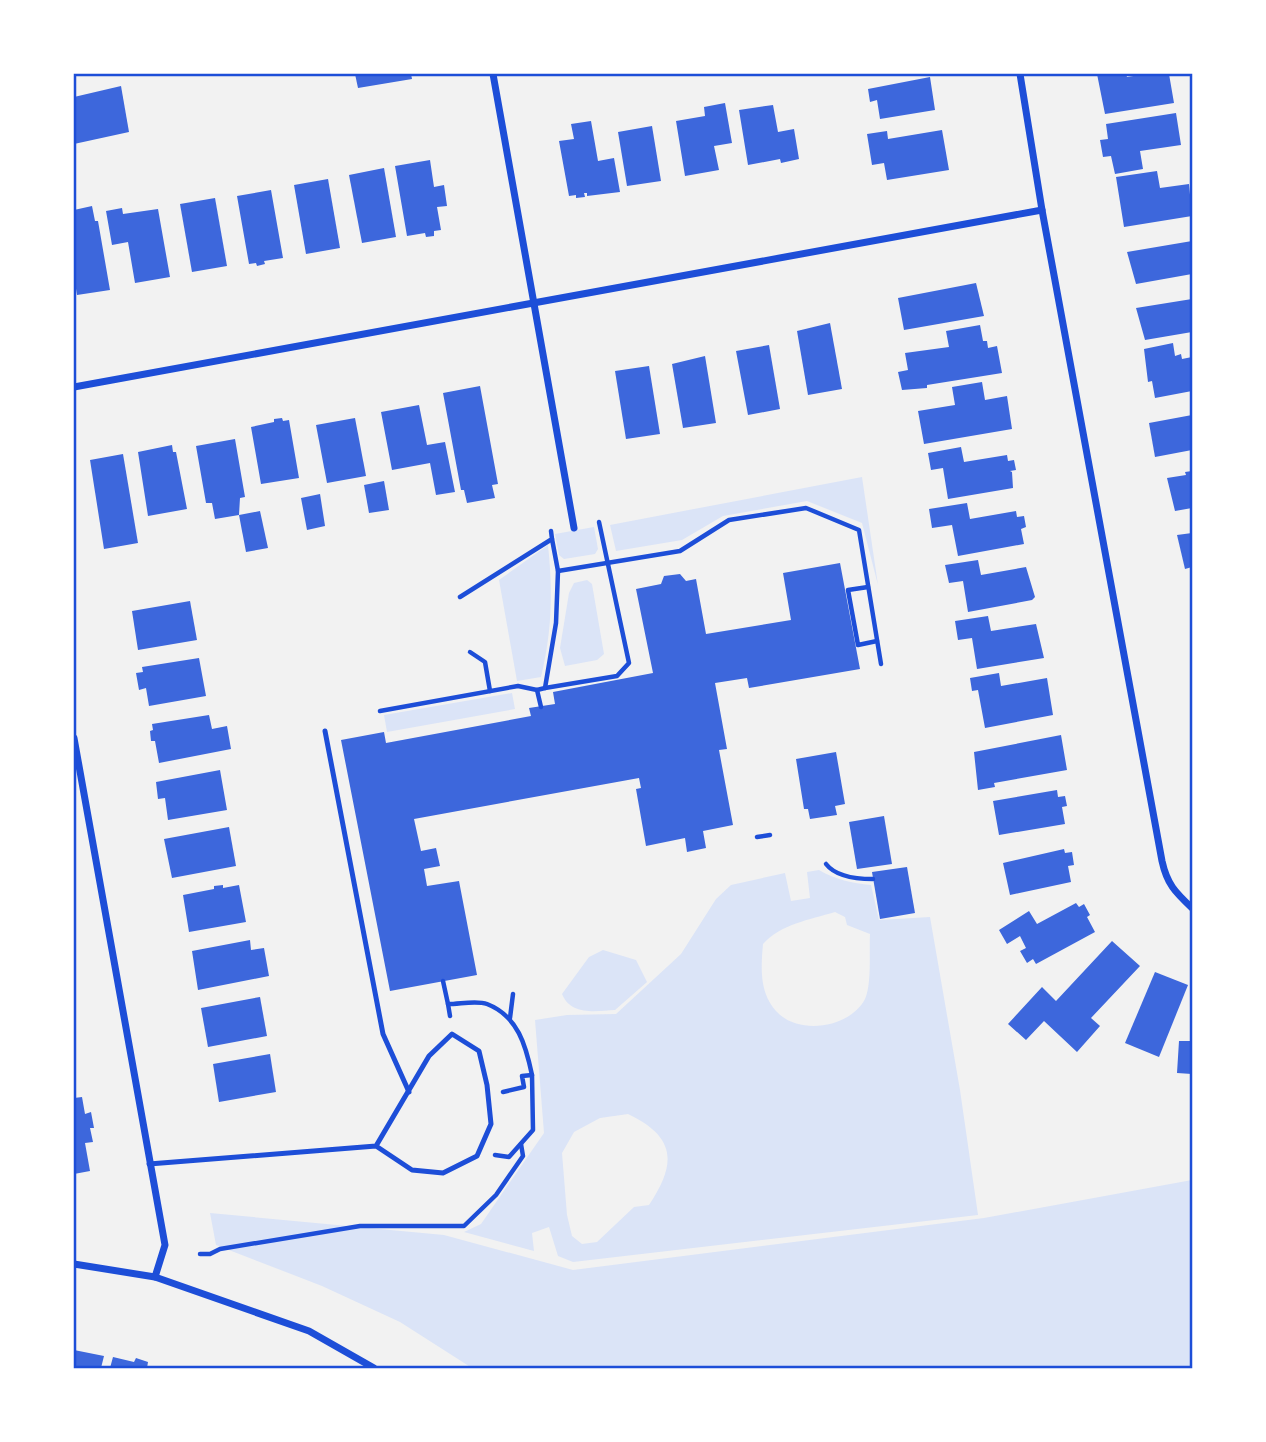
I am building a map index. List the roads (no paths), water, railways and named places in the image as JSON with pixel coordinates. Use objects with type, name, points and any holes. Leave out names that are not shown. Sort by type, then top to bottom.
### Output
[{"type":"street","points":[[493,74],[574,527]]},
{"type":"street","points":[[1020,74],[1042,210],[1167,880],[1177,895],[1192,908]]},
{"type":"street","points":[[74,387],[1042,210]]},
{"type":"street","points":[[74,738],[164,1245],[155,1277]]},
{"type":"street","points":[[74,1264],[155,1277],[309,1331],[374,1368]]},
{"type":"lane","points":[[325,731],[383,1034],[408,1092]]},
{"type":"lane","points":[[149,1164],[376,1146],[412,1170],[443,1172],[477,1156],[491,1124],[479,1051],[453,1034],[429,1056],[376,1146]]}]
